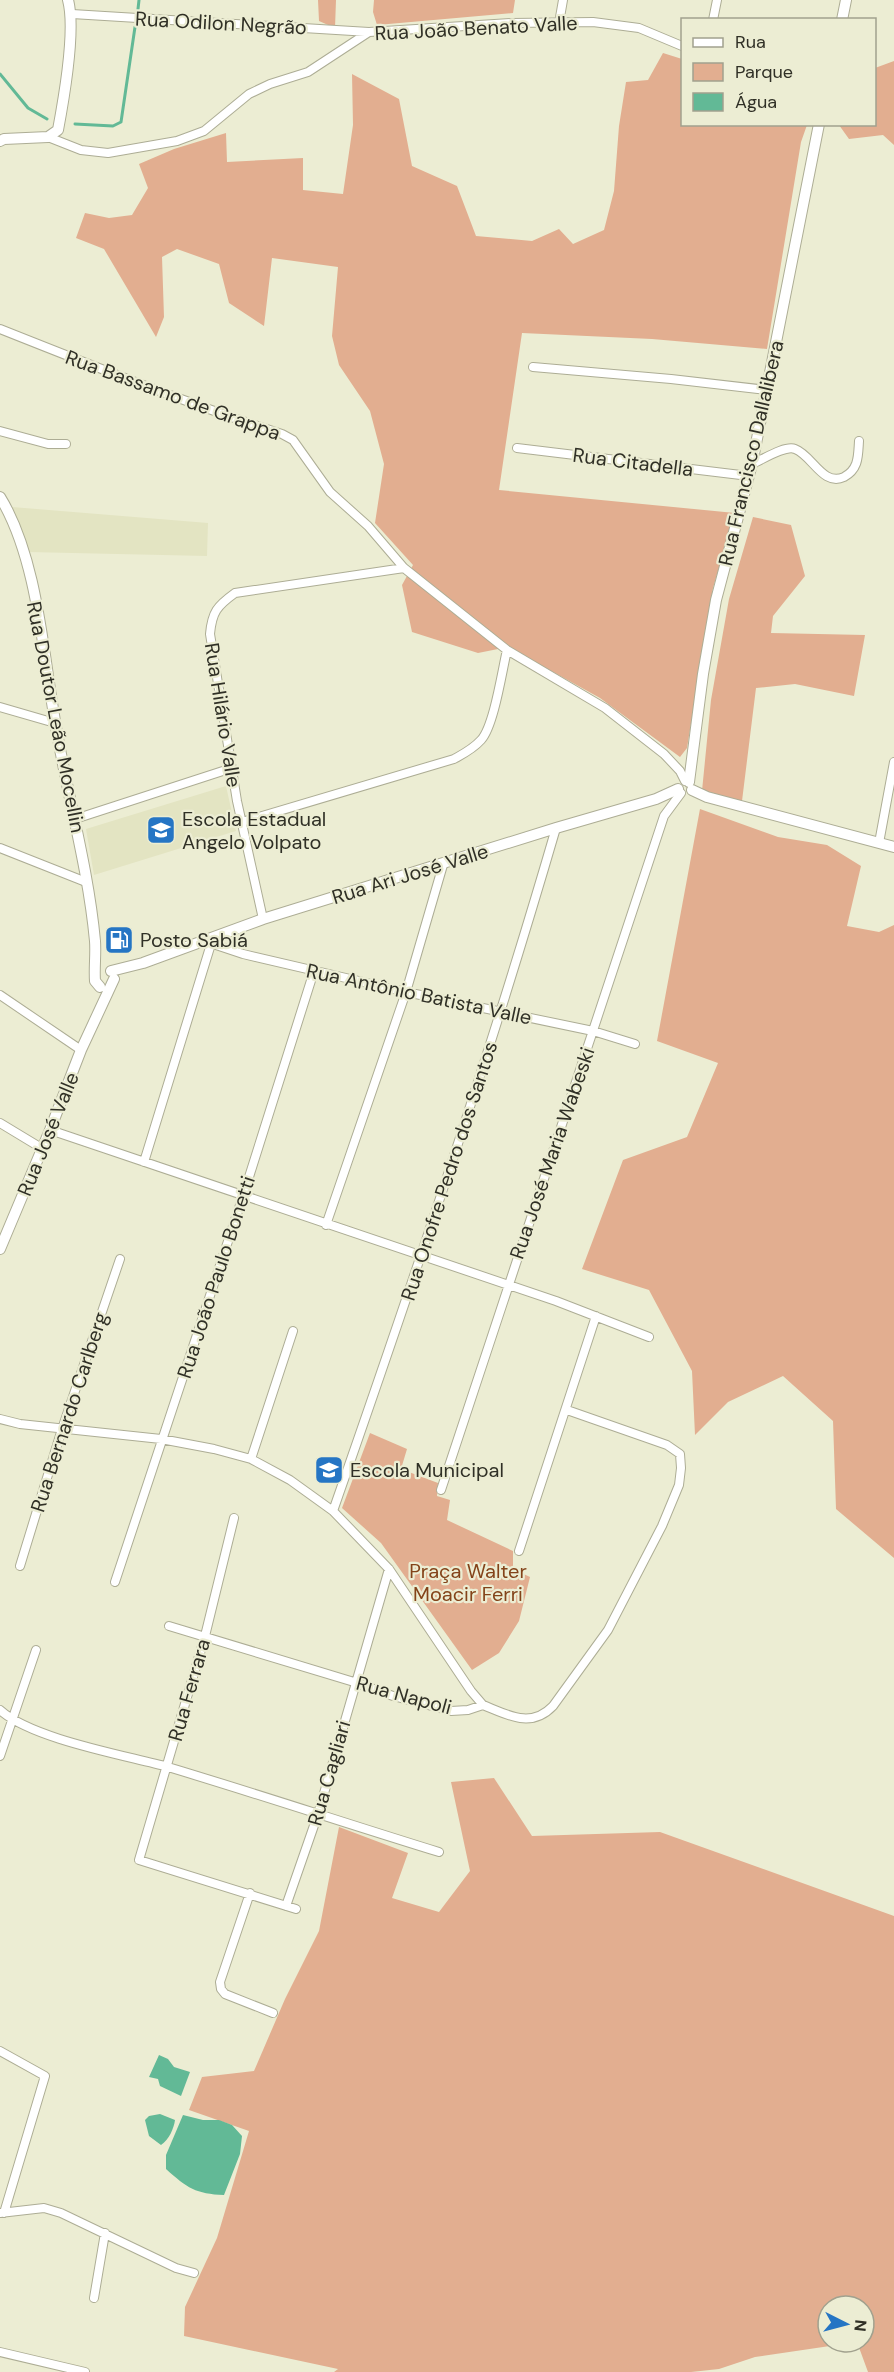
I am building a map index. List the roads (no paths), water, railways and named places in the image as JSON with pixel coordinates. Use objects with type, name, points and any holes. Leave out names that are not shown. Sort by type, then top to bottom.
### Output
[{"type":"street","points":[[1,140],[48,137],[58,130],[72,14],[69,0]]},
{"type":"street","points":[[559,23],[563,0]]},
{"type":"street","points":[[713,18],[717,0]]},
{"type":"street","points":[[842,18],[846,0]]},
{"type":"street","name":"Rua Odilon Negrão","points":[[72,14],[369,32]]},
{"type":"street","name":"Rua João Benato Valle","points":[[48,137],[81,150],[108,153],[177,141],[204,131],[249,94],[270,84],[308,72],[369,32],[512,23],[593,22],[639,28],[681,45]]},
{"type":"street","name":"Rua Francisco Dallalibera","points":[[684,785],[691,766],[703,674],[716,600],[752,464],[819,126]]},
{"type":"street","name":"Rua Bassamo de Grappa","points":[[0,329],[180,400],[282,434],[293,440],[330,492],[368,526],[404,568],[507,650],[605,708],[664,754],[684,785]]},
{"type":"street","points":[[533,367],[767,390]]},
{"type":"street","points":[[0,431],[48,444],[66,444]]},
{"type":"street","points":[[752,464],[786,448],[796,449],[828,478],[839,479],[850,474],[857,464],[859,441]]},
{"type":"street","name":"Rua Citadella","points":[[517,448],[749,476]]},
{"type":"street","name":"Rua Doutor Leão Mocellin","points":[[0,497],[12,516],[22,544],[44,642],[55,723],[75,819],[95,942],[105,978]]},
{"type":"street","name":"Rua Hilário Valle","points":[[263,919],[232,768],[210,634],[212,616],[223,601],[235,593],[404,568]]},
{"type":"street","points":[[242,822],[454,759],[470,750],[483,739],[492,716],[507,650]]},
{"type":"street","points":[[0,707],[55,723]]},
{"type":"street","points":[[879,843],[894,762]]},
{"type":"street","points":[[75,819],[232,768]]},
{"type":"street","points":[[684,785],[707,796],[894,847]]},
{"type":"street","name":"Rua Ari José Valle","points":[[105,978],[207,942],[263,919],[656,799],[684,785]]},
{"type":"street","name":"Rua José Maria Wabeski","points":[[441,1490],[664,816],[684,785]]},
{"type":"street","points":[[656,799],[661,805],[664,816]]},
{"type":"street","name":"Rua Onofre Pedro dos Santos","points":[[333,1511],[422,1255],[502,1012],[556,828]]},
{"type":"street","points":[[0,848],[86,882]]},
{"type":"street","points":[[326,1225],[406,992],[443,865]]},
{"type":"street","points":[[144,1162],[207,942]]},
{"type":"street","name":"Rua Antônio Batista Valle","points":[[207,942],[314,971],[593,1031],[635,1044]]},
{"type":"street","name":"Rua João Paulo Bonetti","points":[[115,1582],[243,1196],[314,971]]},
{"type":"street","name":"Rua José Valle","points":[[0,1249],[95,1019],[105,978]]},
{"type":"street","points":[[0,995],[81,1050]]},
{"type":"street","points":[[0,1123],[43,1149]]},
{"type":"street","points":[[50,1130],[326,1225],[422,1255],[649,1337]]},
{"type":"street","name":"Rua Bernardo Carlberg","points":[[20,1566],[120,1259]]},
{"type":"street","points":[[519,1551],[596,1316]]},
{"type":"street","points":[[251,1459],[293,1331]]},
{"type":"street","points":[[0,1419],[63,1429],[161,1439],[251,1459],[291,1480],[333,1511],[389,1569],[471,1691],[483,1705],[511,1716],[532,1719],[544,1716],[553,1706],[608,1630],[662,1526],[679,1485],[681,1468],[680,1454],[667,1444],[567,1410]]},
{"type":"street","name":"Rua Ferrara","points":[[234,1518],[205,1636],[140,1860],[250,1893]]},
{"type":"street","name":"Rua Cagliari","points":[[286,1906],[318,1814],[354,1682],[389,1569]]},
{"type":"street","name":"Rua Napoli","points":[[169,1626],[393,1696],[451,1711],[468,1710],[483,1705]]},
{"type":"street","points":[[0,1756],[36,1650]]},
{"type":"street","points":[[0,1710],[11,1720],[68,1741],[167,1767],[439,1852]]},
{"type":"street","points":[[273,2013],[225,1994],[220,1982],[250,1893],[296,1909]]},
{"type":"street","points":[[0,2051],[45,2076],[2,2213],[44,2208],[61,2213],[176,2268],[194,2273]]},
{"type":"street","points":[[94,2298],[105,2233]]},
{"type":"street","points":[[0,2352],[85,2372]]},
{"type":"water","points":[[159,2055],[168,2059],[174,2067],[190,2072],[181,2096],[160,2086],[158,2079],[149,2077]]},
{"type":"water","points":[[160,2114],[175,2120],[171,2134],[161,2145],[149,2136],[145,2120],[149,2116]]},
{"type":"water","points":[[183,2115],[203,2120],[219,2120],[232,2125],[242,2136],[240,2154],[224,2195],[192,2189],[166,2169],[166,2155]]},
{"type":"waterway","points":[[138,9],[139,0]]},
{"type":"waterway","points":[[75,124],[113,126],[121,122],[135,27]]},
{"type":"waterway","points":[[0,74],[28,108],[47,119]]},
{"type":"place","name":"Escola Estadual Angelo Volpato","points":[[161,830]]},
{"type":"place","name":"Posto Sabiá","points":[[119,940]]},
{"type":"place","name":"Escola Municipal","points":[[329,1470]]},
{"type":"park label","name":"Praça Walter Moacir Ferri","points":[[468,1582]]}]
